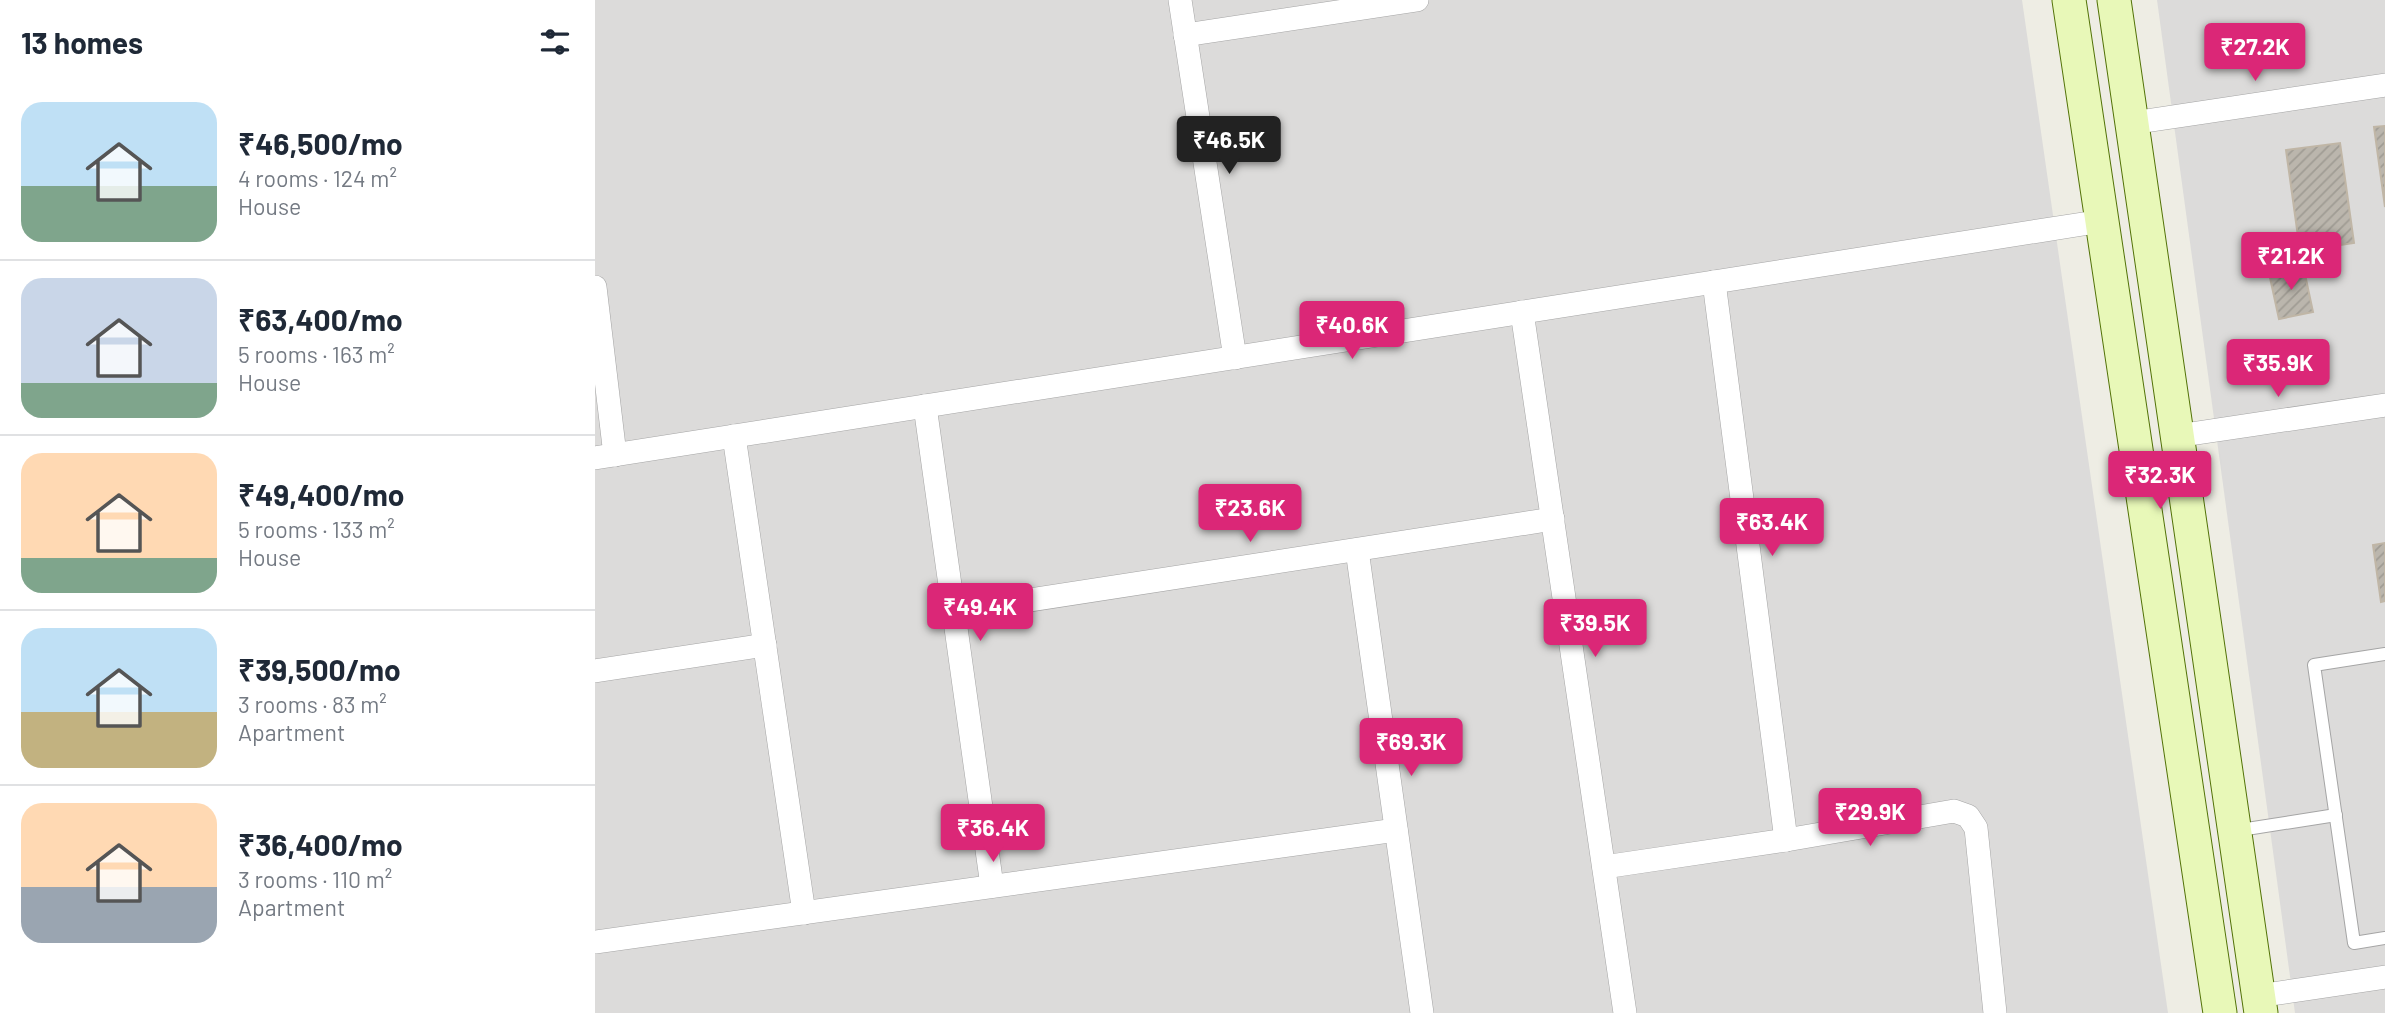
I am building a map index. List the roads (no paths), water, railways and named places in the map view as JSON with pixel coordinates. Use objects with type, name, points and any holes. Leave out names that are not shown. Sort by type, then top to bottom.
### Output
[{"type":"street","points":[[1180,0],[1235,358]]},
{"type":"street","points":[[1185,34],[1378,3],[1417,0]]},
{"type":"street","points":[[2069,0],[2220,1013]]},
{"type":"street","points":[[2114,0],[2259,1005],[2385,977]]},
{"type":"street","points":[[2132,123],[2385,85]]},
{"type":"street","points":[[595,286],[605,456],[2102,222]]},
{"type":"street","points":[[1714,282],[1786,840]]},
{"type":"street","points":[[1522,312],[1625,1013]]},
{"type":"street","points":[[2177,436],[2385,405]]},
{"type":"street","points":[[925,406],[992,887]]},
{"type":"street","points":[[734,436],[804,913]]},
{"type":"street","points":[[953,612],[1553,519]]},
{"type":"street","points":[[1357,550],[1422,1013]]},
{"type":"street","points":[[595,671],[765,645]]},
{"type":"street","points":[[1604,867],[1954,811],[1968,816],[1976,828],[1995,1013]]},
{"type":"street","points":[[595,942],[1396,830]]},
{"type":"lane","points":[[2385,654],[2314,665],[2354,943],[2385,938]]},
{"type":"lane","points":[[2234,831],[2336,815]]}]
